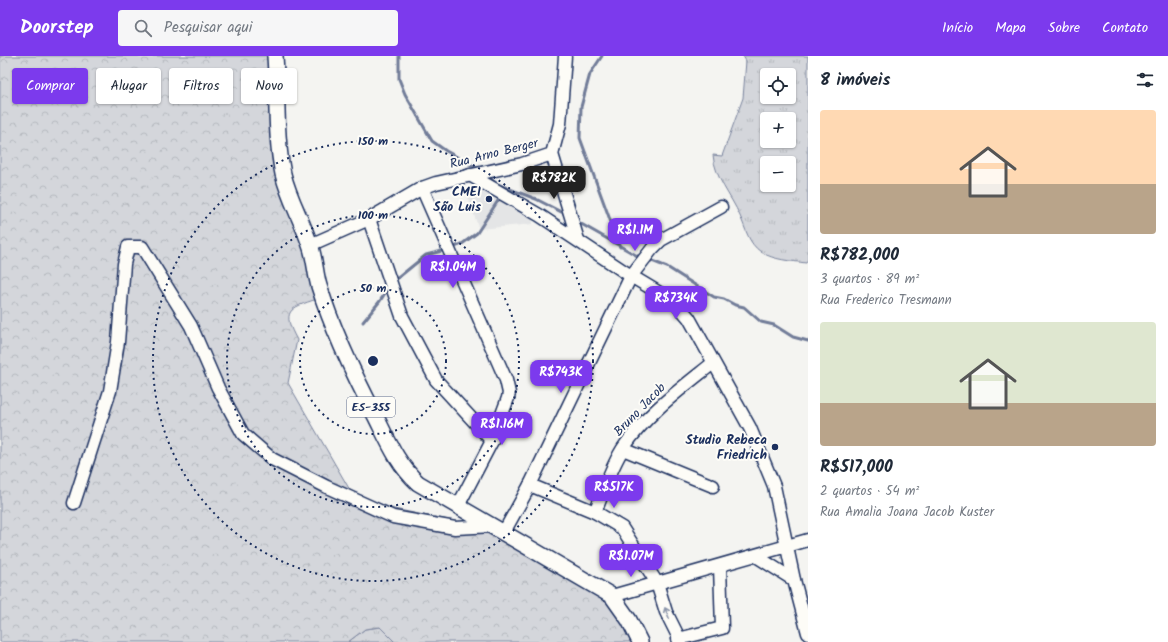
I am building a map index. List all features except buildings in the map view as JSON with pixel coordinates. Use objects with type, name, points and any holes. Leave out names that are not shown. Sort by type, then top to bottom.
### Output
[{"type":"main road","name":"ES-355","points":[[275,56],[283,174],[291,201],[310,245],[319,285],[329,315],[363,391],[398,460],[406,472],[418,483],[612,596],[629,620],[640,642]]},
{"type":"street","name":"Rua Arno Berger","points":[[310,245],[369,219],[422,188],[470,175],[522,164],[552,154],[560,124],[565,56]]},
{"type":"street","points":[[552,154],[578,240]]},
{"type":"street","points":[[470,175],[634,272],[684,310],[750,428],[774,486],[786,547],[808,633]]},
{"type":"street","points":[[422,188],[508,387],[508,398],[492,441],[458,506]]},
{"type":"street","points":[[74,503],[110,391],[118,342],[124,264],[128,247],[142,247],[191,326],[218,388],[243,434],[272,459],[327,487],[393,517],[455,528],[499,529],[530,485],[634,272],[652,249],[667,236],[721,207]]},
{"type":"street","points":[[369,219],[402,316],[436,380],[492,441]]},
{"type":"street","name":"Bruno Jacob","points":[[595,512],[623,449],[635,432],[672,396],[713,363]]},
{"type":"street","points":[[623,449],[713,486]]},
{"type":"street","points":[[530,485],[595,512],[622,528],[657,583],[666,612],[680,640],[722,628],[720,566]]},
{"type":"street","points":[[612,596],[808,540]]},
{"type":"street","points":[[756,556],[794,580]]},
{"type":"shaded area","name":"CMEI São Luis","points":[[479,185],[532,210],[533,224],[479,229],[465,189]]},
{"type":"green space","points":[[0,56],[267,56],[268,68],[241,68],[241,104],[272,104],[277,160],[301,222],[317,299],[300,305],[290,312],[289,323],[297,340],[288,383],[354,497],[368,499],[394,509],[464,523],[484,532],[520,543],[603,592],[638,642],[395,642],[380,627],[365,629],[348,642],[0,642]]},
{"type":"green space","points":[[743,56],[808,56],[808,259],[806,263],[771,257],[761,252],[753,244],[717,172],[713,155],[722,156],[743,98],[746,61]]},
{"type":"green space","points":[[380,627],[395,642],[348,642],[365,629]]},
{"type":"waterway","points":[[399,56],[399,79],[405,94],[432,141],[446,151],[481,170]]},
{"type":"waterway","points":[[602,56],[590,74],[581,107],[580,138],[620,247]]},
{"type":"waterway","points":[[487,175],[497,184],[536,199],[567,215]]},
{"type":"waterway","points":[[452,248],[462,244],[477,233],[501,196]]},
{"type":"waterway","points":[[576,221],[641,258]]},
{"type":"waterway","points":[[394,281],[426,255],[446,250]]},
{"type":"waterway","points":[[647,259],[667,267],[714,297],[724,299],[735,305],[744,307],[761,322],[774,325],[793,337],[808,341]]},
{"type":"waterway","points":[[363,322],[389,287]]},
{"type":"place","name":"CMEI São Luis","points":[[489,199]]},
{"type":"place","name":"Studio Rebeca Friedrich","points":[[775,447]]}]
